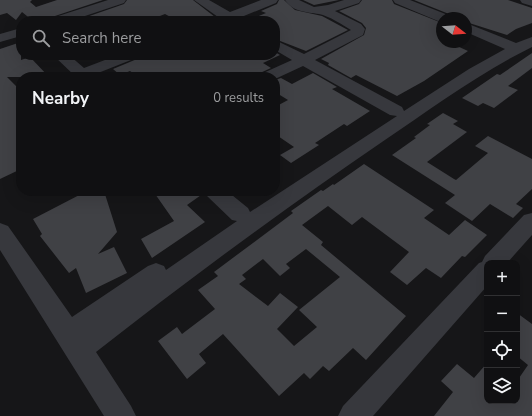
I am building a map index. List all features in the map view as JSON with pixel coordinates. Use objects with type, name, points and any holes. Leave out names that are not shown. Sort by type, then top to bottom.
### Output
[{"type":"street","points":[[72,16],[120,0]]},
{"type":"street","points":[[200,0],[222,16]]},
{"type":"street","points":[[236,16],[272,0]]},
{"type":"street","points":[[277,72],[358,32],[356,27],[324,11],[302,8],[291,0]]},
{"type":"street","points":[[324,11],[355,0]]},
{"type":"street","points":[[398,0],[436,15]]},
{"type":"street","points":[[526,0],[532,2]]},
{"type":"street","points":[[472,29],[518,45]]},
{"type":"street","points":[[74,341],[305,185],[518,45],[532,32]]},
{"type":"street","points":[[0,38],[16,33]]},
{"type":"street","points":[[280,188],[396,111],[518,45]]},
{"type":"street","points":[[280,47],[396,111]]},
{"type":"street","points":[[66,60],[80,72]]},
{"type":"street","points":[[91,72],[119,60]]},
{"type":"street","points":[[220,196],[240,214]]},
{"type":"street","points":[[74,341],[240,214],[267,196]]},
{"type":"street","points":[[496,260],[532,221]]},
{"type":"street","points":[[0,232],[74,341],[121,416]]},
{"type":"street","points":[[353,416],[484,273]]},
{"type":"building","points":[[0,0],[32,0],[30,2],[36,7],[57,0],[103,0],[55,16],[27,16],[22,12],[19,16],[16,16],[16,20],[7,13],[0,15]]},
{"type":"building","points":[[127,0],[193,0],[214,16],[169,16],[165,14],[160,16],[89,16],[124,4]]},
{"type":"building","points":[[279,0],[284,0],[295,10],[322,16],[348,30],[306,51],[280,41],[280,16],[259,16],[266,13],[261,11],[277,4]]},
{"type":"building","points":[[303,0],[339,0],[314,5]]},
{"type":"building","points":[[362,0],[392,0],[394,4],[436,21],[436,48],[461,48],[468,51],[424,81],[397,96],[356,75],[351,78],[328,65],[329,63],[321,59],[364,35],[366,28],[362,23],[339,11],[359,4]]},
{"type":"building","points":[[414,0],[508,0],[532,8],[532,23],[516,29],[507,35],[472,24],[472,12],[444,12]]},
{"type":"building","points":[[16,44],[16,60],[33,60],[44,72],[16,72],[16,77],[7,77],[16,86],[16,171],[0,179],[0,49]]},
{"type":"building","points":[[532,53],[532,68],[508,86],[518,90],[494,108],[483,103],[478,106],[462,98],[497,74],[500,75]]},
{"type":"building","points":[[135,60],[269,60],[263,63],[271,68],[262,72],[116,72],[113,69]]},
{"type":"building","points":[[313,73],[337,87],[332,89],[370,111],[347,126],[344,124],[315,143],[319,145],[291,163],[280,155],[294,147],[280,137],[280,104],[288,100],[280,95],[280,78],[292,84]]},
{"type":"building","points":[[443,113],[458,121],[453,124],[467,132],[427,162],[454,179],[456,180],[488,153],[475,146],[488,136],[532,159],[532,189],[516,204],[523,208],[513,218],[490,204],[472,221],[445,203],[455,195],[392,155],[416,138],[414,137],[430,125],[427,124]]},
{"type":"building","points":[[364,164],[434,210],[424,218],[449,235],[465,220],[487,235],[465,257],[462,256],[441,278],[426,268],[407,285],[390,272],[409,252],[362,217],[352,225],[328,206],[302,225],[323,242],[321,245],[406,316],[366,360],[353,348],[329,371],[323,366],[310,379],[304,373],[279,396],[223,334],[199,354],[206,363],[187,379],[158,341],[177,327],[182,334],[215,309],[198,290],[218,276],[214,272],[293,213],[291,211],[321,190],[323,191],[333,184],[334,185]],"holes":[[[306,249],[340,277],[299,310],[317,327],[294,346],[277,329],[298,307],[280,293],[268,306],[239,284],[246,279],[242,275],[263,259],[280,276],[290,268],[286,264]]]},
{"type":"building","points":[[77,196],[106,196],[117,232],[98,254],[114,247],[127,273],[86,293],[76,268],[69,273],[40,236],[42,234],[33,219]]},
{"type":"building","points":[[156,196],[200,196],[187,205],[205,222],[152,258],[141,239],[174,221]]},
{"type":"building","points":[[520,315],[532,324],[532,416],[434,416],[453,392],[441,381],[457,364],[474,378],[484,366],[484,404],[520,404],[520,377],[528,365],[520,358]]}]
